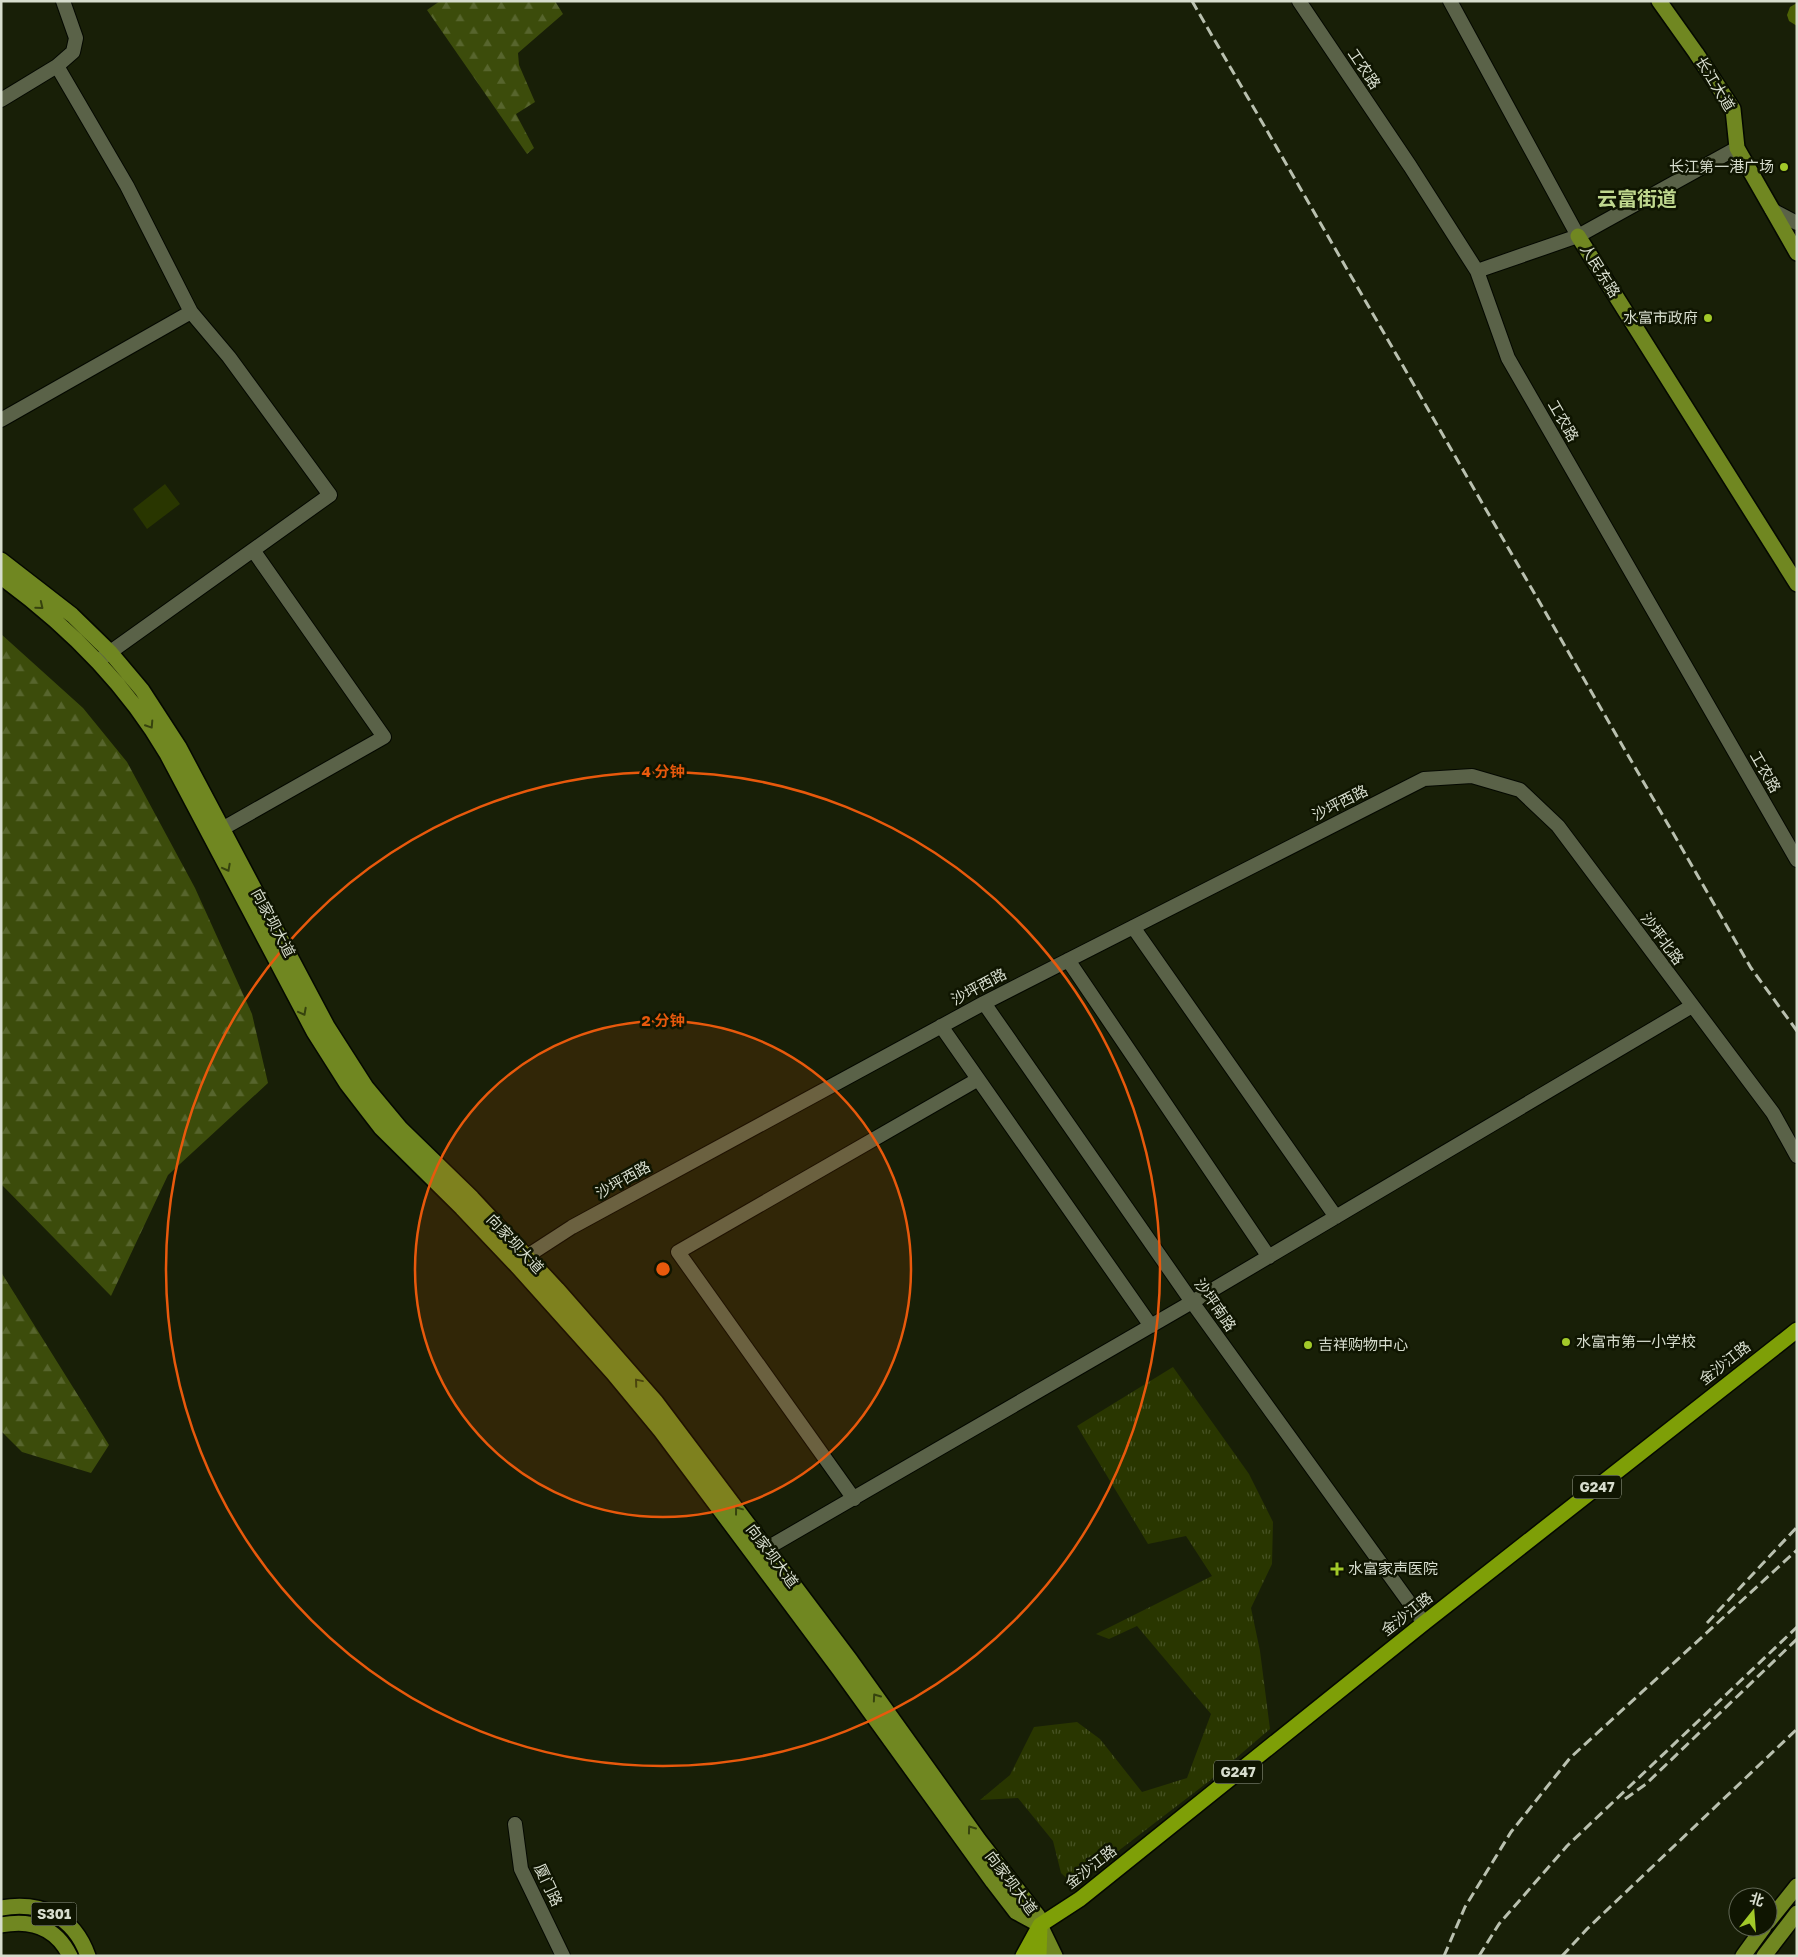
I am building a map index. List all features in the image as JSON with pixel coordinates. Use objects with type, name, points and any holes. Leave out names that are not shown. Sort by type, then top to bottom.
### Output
[{"type":"highway","name":"金沙江路","points":[[1040,1925],[1080,1899],[1397,1644],[1797,1330]]},
{"type":"highway","name":"G247","points":[[1023,1956],[1040,1925]]},
{"type":"highway","points":[[1039,1956],[1040,1925]]},
{"type":"main road","name":"长江大道","points":[[1659,1],[1733,109],[1736,148],[1797,254]]},
{"type":"main road","name":"人民东路","points":[[1578,236],[1797,584]]},
{"type":"main road","name":"向家坝大道","points":[[1,560],[72,615],[104,656]]},
{"type":"main road","name":"向家坝大道","points":[[1,577],[104,656],[142,690],[168,728],[216,832],[327,1026],[358,1076],[401,1129],[472,1198],[521,1260],[656,1402],[761,1553],[851,1661],[979,1840],[1038,1916],[1040,1925],[1055,1956]]},
{"type":"main road","points":[[1778,1910],[1797,1886]]},
{"type":"main road","name":"S301","points":[[1,1908],[30,1906],[51,1912],[62,1918],[77,1934],[88,1956]]},
{"type":"main road","points":[[1764,1956],[1797,1913]]},
{"type":"main road","name":"S301","points":[[1,1925],[28,1923],[44,1927],[60,1941],[70,1956]]},
{"type":"main road","points":[[1742,1956],[1756,1937]]},
{"type":"street","points":[[1,100],[57,66],[73,52],[76,38],[63,1]]},
{"type":"street","name":"工农路","points":[[1299,1],[1410,166],[1477,271],[1508,358],[1797,860]]},
{"type":"street","name":"人民东路","points":[[1450,1],[1578,236]]},
{"type":"street","points":[[57,66],[126,186],[191,312],[229,357],[330,495],[104,656]]},
{"type":"street","points":[[1477,271],[1578,236],[1736,148]]},
{"type":"street","points":[[1772,210],[1797,223]]},
{"type":"street","points":[[1,420],[191,312]]},
{"type":"street","points":[[216,832],[384,737],[253,550]]},
{"type":"street","name":"沙坪西路","points":[[521,1260],[572,1227],[941,1026],[1068,960],[1424,779],[1472,776]]},
{"type":"street","name":"沙坪北路","points":[[1472,776],[1520,790],[1558,826],[1773,1113],[1797,1156]]},
{"type":"street","points":[[1133,927],[1336,1217]]},
{"type":"street","points":[[1068,960],[1269,1257]]},
{"type":"street","name":"沙坪南路","points":[[984,1003],[1192,1302],[1424,1623]]},
{"type":"street","points":[[761,1553],[1269,1257],[1692,1006]]},
{"type":"street","points":[[941,1026],[1151,1326]]},
{"type":"street","points":[[854,1499],[678,1252],[975,1081]]},
{"type":"street","name":"厦门路","points":[[515,1824],[522,1868],[563,1956]]},
{"type":"green space","points":[[440,1],[555,1],[563,14],[518,53],[519,65],[535,102],[516,114],[534,148],[527,154],[427,10]]},
{"type":"green space","points":[[165,484],[180,504],[147,529],[133,509]]},
{"type":"green space","points":[[1,634],[83,708],[127,762],[195,888],[252,1014],[268,1083],[168,1175],[111,1296],[1,1184]]},
{"type":"green space","points":[[1,1272],[109,1445],[91,1473],[22,1452],[1,1431]]},
{"type":"green space","points":[[1173,1367],[1249,1474],[1273,1522],[1272,1564],[1251,1608],[1260,1651],[1270,1729],[1208,1782],[1074,1885],[1061,1873],[1053,1841],[1018,1798],[980,1800],[1010,1775],[1034,1727],[1077,1722],[1100,1739],[1142,1792],[1187,1778],[1211,1714],[1137,1626],[1109,1639],[1096,1634],[1212,1576],[1186,1536],[1148,1544],[1077,1426]]},
{"type":"shaded area","points":[[1797,3],[1797,26],[1789,21],[1787,15],[1790,7]]},
{"type":"railway","points":[[1192,1],[1751,968],[1797,1031]]},
{"type":"railway","points":[[1707,1623],[1797,1527]]},
{"type":"railway","points":[[1444,1956],[1465,1907],[1511,1832],[1570,1758],[1797,1550]]},
{"type":"railway","points":[[1479,1956],[1499,1924],[1567,1846],[1797,1627]]},
{"type":"railway","points":[[1625,1799],[1646,1784],[1797,1639]]},
{"type":"railway","points":[[1562,1956],[1587,1929],[1797,1729]]},
{"type":"place","name":"长江第一港广场","points":[[1784,167]]},
{"type":"place","name":"水富市政府","points":[[1708,318]]},
{"type":"place","name":"水富市第一小学校","points":[[1566,1342]]},
{"type":"place","name":"吉祥购物中心","points":[[1308,1345]]},
{"type":"place","name":"水富家声医院","points":[[1337,1569]]},
{"type":"district","name":"云富街道","points":[[1637,199]]}]
